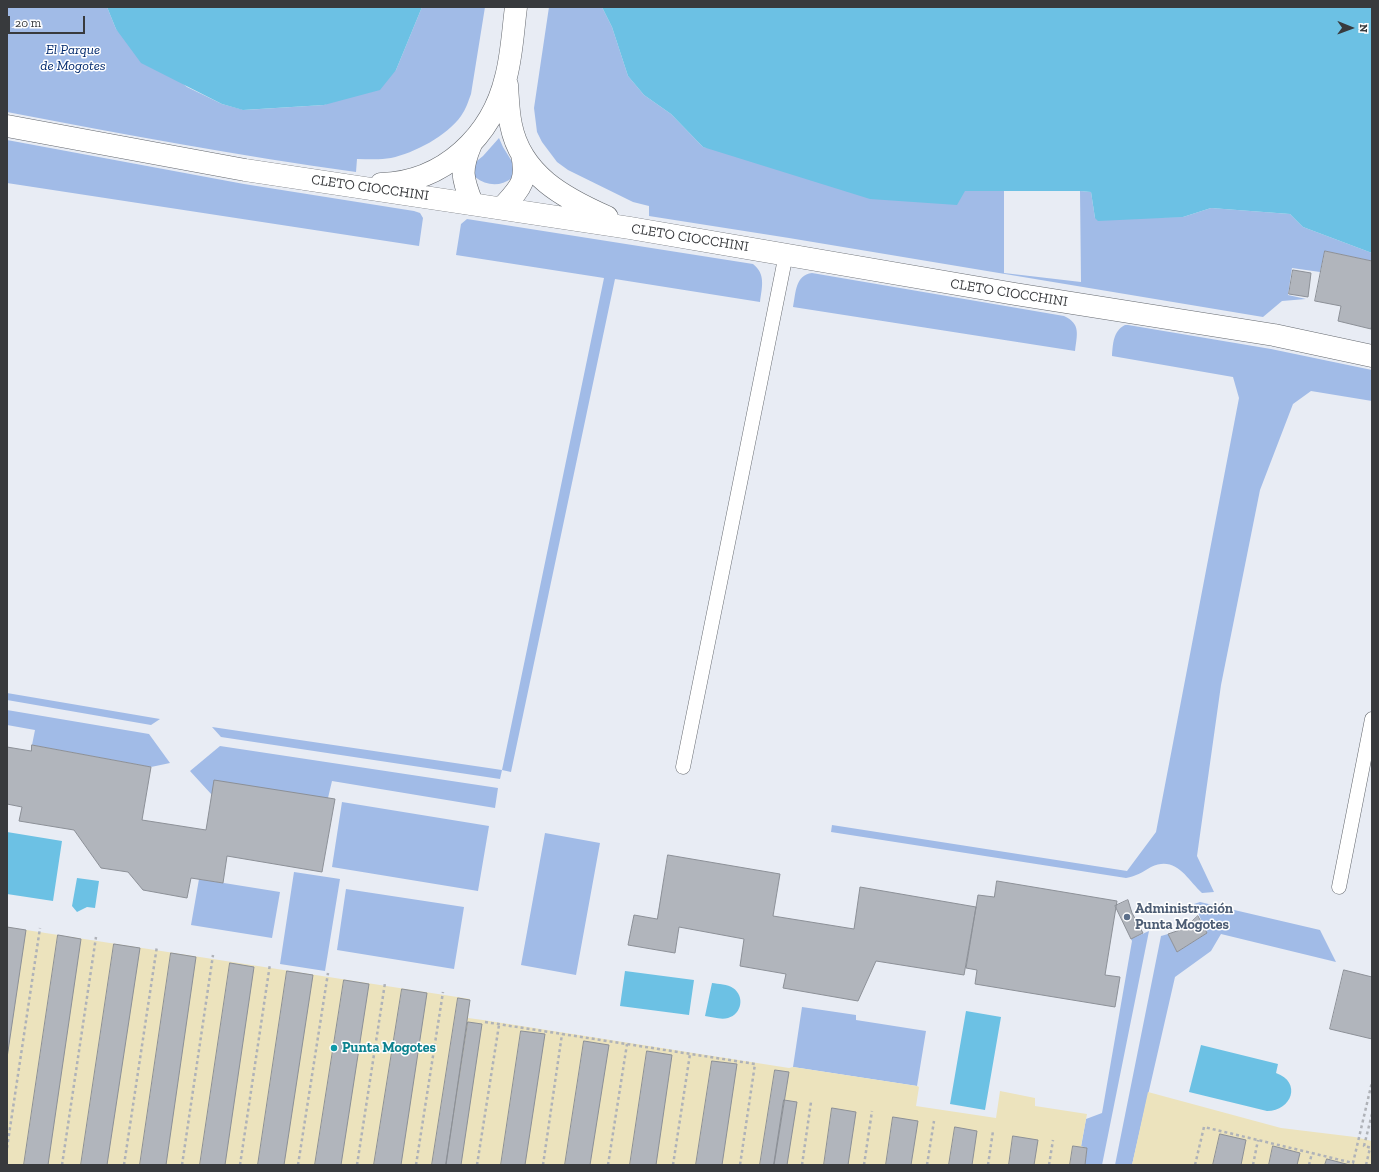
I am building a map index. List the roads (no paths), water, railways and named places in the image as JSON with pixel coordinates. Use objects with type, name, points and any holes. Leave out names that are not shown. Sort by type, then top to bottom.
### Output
[{"type":"street","points":[[344,184],[393,183],[416,178],[434,171],[453,159],[471,144],[486,126],[506,77],[516,7]]},
{"type":"street","points":[[502,208],[520,188],[524,178],[525,167],[522,154],[511,126],[506,77]]},
{"type":"street","name":"CLETO CIOCCHINI","points":[[7,126],[245,170],[630,228],[1015,294],[1274,335],[1372,356]]},
{"type":"street","points":[[471,144],[463,169],[464,182],[472,203]]},
{"type":"street","points":[[522,154],[545,182],[569,198],[630,228]]},
{"type":"lane","points":[[683,767],[786,254]]},
{"type":"lane","points":[[1339,887],[1372,719]]},
{"type":"place","name":"Administración Punta Mogotes","points":[[1127,917]]},
{"type":"place","name":"Punta Mogotes","points":[[334,1048]]},
{"type":"park label","name":"El Parque de Mogotes","points":[[73,58]]}]
